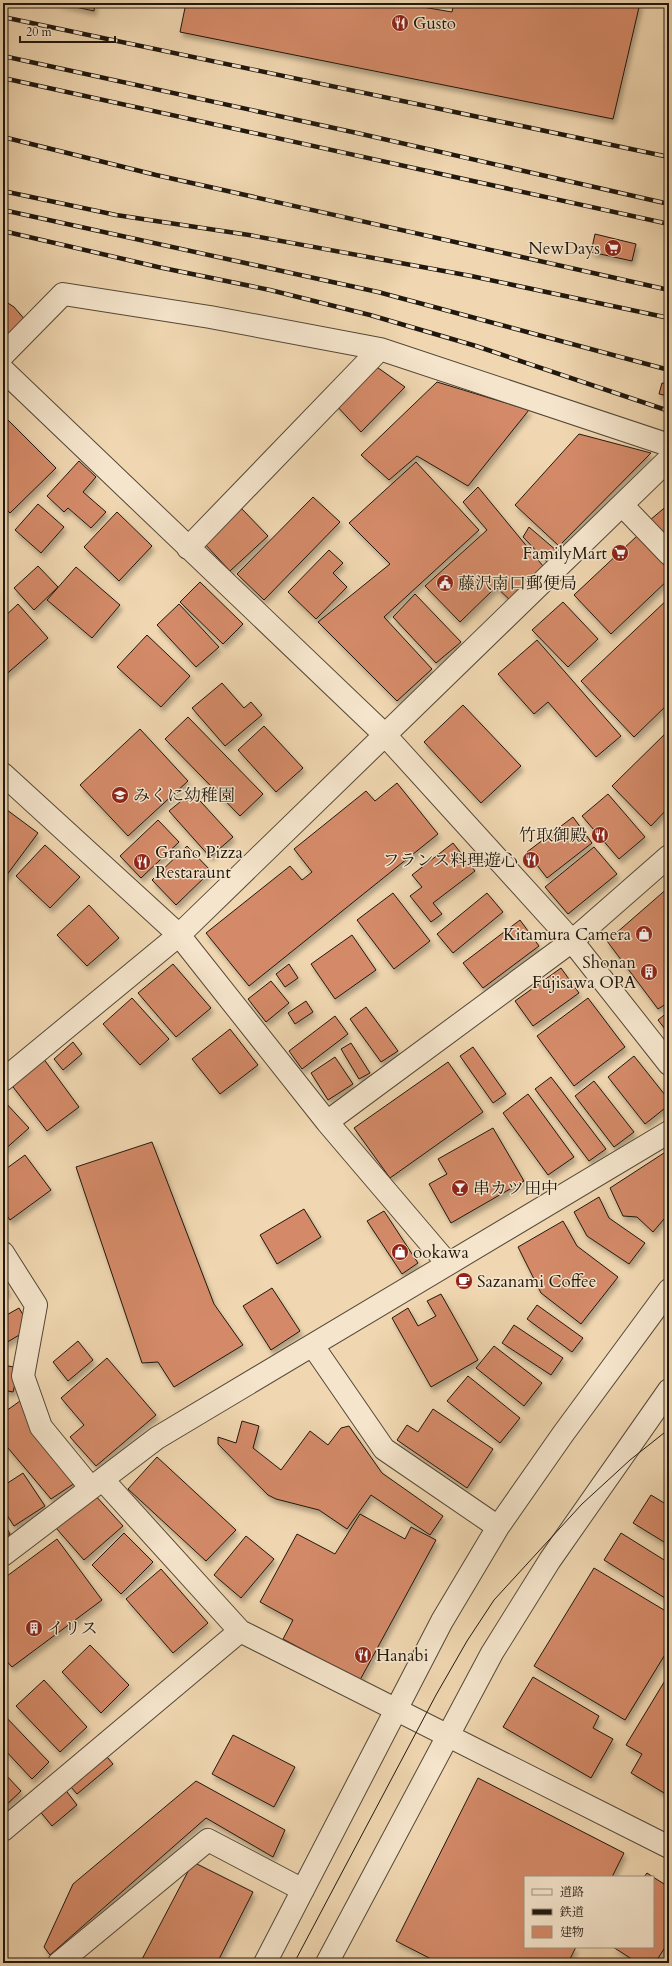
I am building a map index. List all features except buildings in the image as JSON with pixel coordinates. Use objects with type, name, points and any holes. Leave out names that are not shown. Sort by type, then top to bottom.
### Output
[{"type":"street","points":[[3,355],[63,294],[210,317],[380,349],[669,445]]},
{"type":"street","points":[[188,548],[380,349]]},
{"type":"street","points":[[3,370],[385,735],[572,941],[669,1064]]},
{"type":"street","points":[[3,1080],[179,935],[669,459]]},
{"type":"street","points":[[622,505],[669,554]]},
{"type":"street","points":[[3,774],[179,935],[327,1122],[448,1264]]},
{"type":"street","points":[[327,1122],[572,941],[669,856]]},
{"type":"street","points":[[3,1555],[157,1438],[669,1132]]},
{"type":"street","points":[[3,1253],[36,1305],[23,1376],[41,1427],[240,1631],[669,1847]]},
{"type":"street","points":[[265,1963],[395,1709],[442,1621],[498,1528],[563,1434],[669,1290]]},
{"type":"street","points":[[313,1346],[384,1449],[498,1528]]},
{"type":"street","points":[[327,1963],[447,1734],[492,1653],[550,1560],[669,1390]]},
{"type":"street","points":[[3,1830],[240,1631]]},
{"type":"street","points":[[59,1963],[208,1840],[303,1890]]},
{"type":"tram line","points":[[294,1963],[436,1695],[467,1641],[494,1600],[582,1504],[630,1460],[669,1429]]},
{"type":"railway","points":[[3,17],[669,157]]},
{"type":"railway","points":[[3,56],[357,133],[669,204]]},
{"type":"railway","points":[[3,78],[669,224]]},
{"type":"railway","points":[[3,137],[156,175],[669,290]]},
{"type":"railway","points":[[3,191],[116,215],[249,235],[471,276],[669,318]]},
{"type":"railway","points":[[3,210],[378,292],[669,370]]},
{"type":"railway","points":[[3,231],[158,267],[270,290],[370,315],[476,346],[669,411]]},
{"type":"place","name":"Gusto","points":[[400,23]]},
{"type":"place","name":"NewDays","points":[[613,248]]},
{"type":"place","name":"FamilyMart","points":[[620,553]]},
{"type":"place","name":"藤沢南口郵便局","points":[[445,583]]},
{"type":"place","name":"みくに幼稚園","points":[[120,795]]},
{"type":"place","name":"竹取御殿","points":[[600,835]]},
{"type":"place","name":"フランス料理遊心","points":[[531,860]]},
{"type":"place","name":"Grano Pizza Restaraunt","points":[[142,862]]},
{"type":"place","name":"Kitamura Camera","points":[[644,934]]},
{"type":"place","name":"Shonan Fujisawa OPA","points":[[649,972]]},
{"type":"place","name":"串カツ田中","points":[[460,1188]]},
{"type":"place","name":"ookawa","points":[[400,1252]]},
{"type":"place","name":"Sazanami Coffee","points":[[464,1281]]},
{"type":"place","name":"イリス","points":[[34,1628]]},
{"type":"place","name":"Hanabi","points":[[363,1655]]}]
